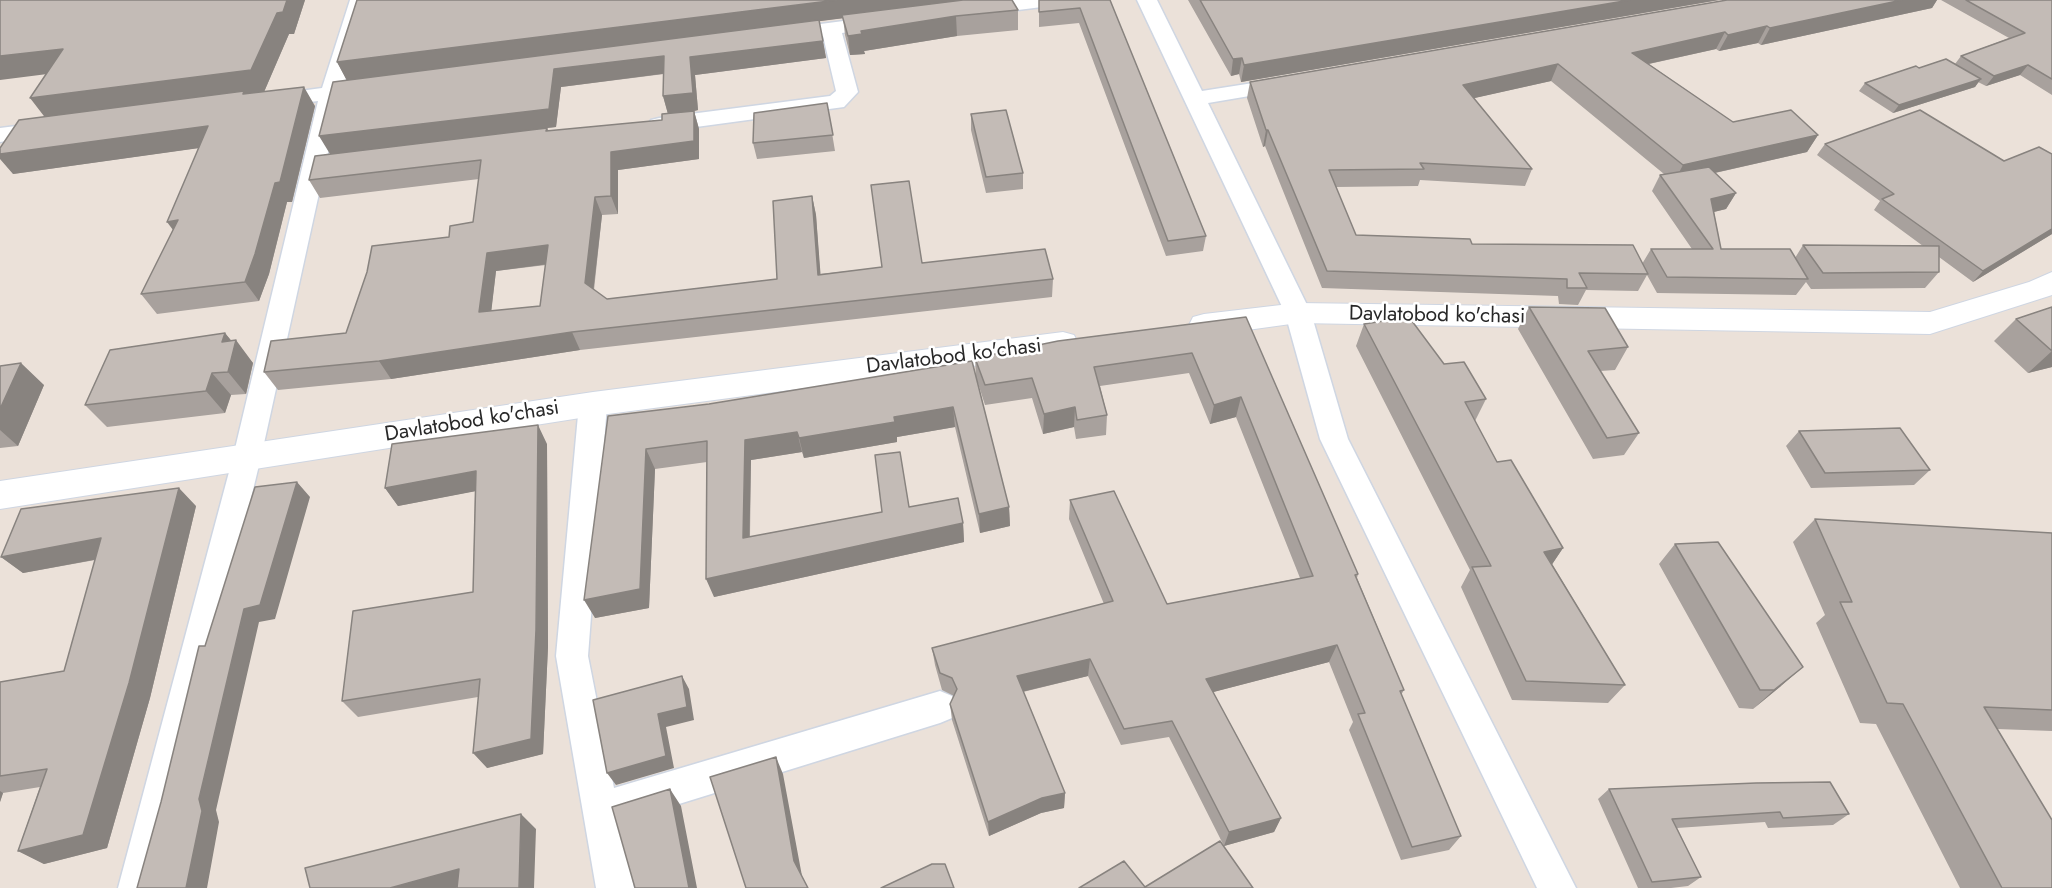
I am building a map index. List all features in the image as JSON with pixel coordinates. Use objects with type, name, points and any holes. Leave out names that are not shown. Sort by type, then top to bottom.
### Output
[{"type":"street","points":[[136,888],[247,457],[326,165],[331,93],[360,0]]},
{"type":"street","points":[[958,12],[1050,0]]},
{"type":"street","points":[[1147,0],[1298,313],[1334,439],[1557,888]]},
{"type":"street","points":[[759,38],[900,19]]},
{"type":"street","points":[[640,128],[836,102],[847,92],[831,28]]},
{"type":"street","points":[[1195,99],[1300,81]]},
{"type":"street","points":[[248,104],[390,85]]},
{"type":"street","points":[[0,135],[71,126]]},
{"type":"street","name":"Davlatobod ko'chasi","points":[[1181,328],[1298,313],[1930,322],[2039,289],[2052,282]]},
{"type":"street","name":"Davlatobod ko'chasi","points":[[0,495],[593,404],[1087,340]]},
{"type":"street","points":[[593,404],[572,657],[615,888]]},
{"type":"street","points":[[601,810],[939,707]]},
{"type":"building","points":[[0,0],[287,0],[283,12],[277,13],[251,70],[30,98],[63,49],[0,56]]},
{"type":"building","points":[[357,0],[837,0],[337,62]]},
{"type":"building","points":[[963,0],[1012,0],[1018,10],[956,16],[861,31],[862,34],[848,36],[842,15]]},
{"type":"building","points":[[1039,0],[1110,0],[1206,236],[1168,241],[1080,8],[1039,12]]},
{"type":"building","points":[[1200,0],[1630,0],[1244,65],[1242,58],[1233,59]]},
{"type":"building","points":[[1727,0],[1902,0],[1770,28],[1767,26],[1728,35],[1725,32],[1632,53],[1733,122],[1791,110],[1818,135],[1683,165],[1558,64],[1463,85],[1532,169],[1420,163],[1424,169],[1329,170],[1356,235],[1470,239],[1472,244],[1633,245],[1648,274],[1579,273],[1587,288],[1567,288],[1567,279],[1327,271],[1268,130],[1266,130],[1250,82]]},
{"type":"building","points":[[1966,0],[2052,0],[2052,79],[2028,65],[1994,76],[1961,56],[2025,33]]},
{"type":"building","points":[[819,20],[823,41],[690,57],[693,93],[663,96],[664,56],[554,69],[549,109],[319,136],[333,82]]},
{"type":"building","points":[[1946,59],[1981,79],[1899,105],[1865,83],[1916,66],[1919,68]]},
{"type":"building","points":[[304,87],[280,182],[275,183],[245,282],[141,294],[178,220],[167,222],[208,126],[0,154],[0,148],[19,120],[244,91],[243,94]]},
{"type":"building","points":[[827,103],[833,135],[753,143],[754,113]]},
{"type":"building","points":[[1006,110],[1023,173],[986,177],[971,114]]},
{"type":"building","points":[[1920,110],[2004,161],[2039,147],[2052,154],[2052,229],[1983,271],[1882,199],[1894,194],[1825,144]]},
{"type":"building","points":[[694,111],[694,141],[611,152],[611,196],[595,197],[585,283],[607,299],[777,279],[773,201],[812,196],[818,275],[882,267],[871,185],[909,181],[922,263],[1045,249],[1053,279],[572,332],[379,361],[264,372],[271,341],[346,333],[367,272],[372,246],[449,237],[450,226],[473,222],[481,160],[309,180],[315,156],[547,128],[546,131],[662,120],[662,114]],"holes":[[[548,245],[540,306],[479,312],[487,253]]]},
{"type":"building","points":[[1709,167],[1736,193],[1711,199],[1721,249],[1790,249],[1808,279],[1667,277],[1651,249],[1713,249],[1660,175]]},
{"type":"building","points":[[1803,245],[1939,246],[1939,272],[1823,273]]},
{"type":"building","points":[[1529,307],[1605,308],[1628,347],[1588,351],[1639,433],[1607,438]]},
{"type":"building","points":[[2052,307],[2052,351],[2016,319]]},
{"type":"building","points":[[1246,317],[1358,574],[1355,575],[1404,690],[1400,691],[1461,836],[1412,847],[1358,714],[1365,713],[1337,645],[1206,679],[1281,818],[1229,832],[1172,721],[1124,729],[1090,659],[1017,676],[1065,793],[1042,798],[988,822],[950,704],[957,689],[952,678],[940,673],[932,648],[1113,601],[1070,500],[1114,491],[1167,604],[1313,576],[1241,397],[1214,405],[1192,353],[1094,367],[1107,415],[1077,420],[1075,407],[1044,414],[1032,378],[985,385],[975,358],[1058,341]]},
{"type":"building","points":[[1409,317],[1444,364],[1464,362],[1486,399],[1465,402],[1497,462],[1511,460],[1563,548],[1544,552],[1625,685],[1526,681],[1472,567],[1491,566],[1364,324]]},
{"type":"building","points":[[225,333],[222,342],[236,340],[228,372],[212,373],[206,391],[85,405],[110,350]]},
{"type":"building","points":[[972,361],[1009,507],[979,514],[953,407],[894,417],[895,422],[799,438],[797,432],[745,440],[743,538],[882,512],[875,455],[900,452],[909,507],[958,498],[963,523],[706,579],[707,441],[646,449],[640,589],[584,600],[608,416],[709,404]]},
{"type":"building","points":[[21,363],[0,409],[0,366]]},
{"type":"building","points":[[538,425],[536,630],[531,739],[473,753],[480,679],[342,701],[353,611],[473,592],[476,471],[385,488],[392,444]]},
{"type":"building","points":[[1900,428],[1930,470],[1825,473],[1799,431]]},
{"type":"building","points":[[297,482],[260,605],[244,609],[199,799],[202,811],[186,888],[137,888],[161,802],[199,646],[205,646],[255,487]]},
{"type":"building","points":[[179,488],[129,683],[83,835],[18,851],[47,769],[0,776],[0,682],[64,671],[101,538],[1,557],[21,509]]},
{"type":"building","points":[[1815,519],[2052,533],[2052,710],[1984,707],[2052,820],[2052,888],[2002,888],[1903,704],[1887,703],[1840,602],[1852,602]]},
{"type":"building","points":[[1718,542],[1803,667],[1774,690],[1760,690],[1675,544]]},
{"type":"building","points":[[682,676],[687,707],[658,714],[666,756],[607,773],[593,700]]},
{"type":"building","points":[[776,757],[794,861],[808,888],[746,888],[710,777]]},
{"type":"building","points":[[1830,782],[1849,814],[1783,818],[1780,812],[1672,819],[1701,877],[1652,882],[1609,789],[1756,783]]},
{"type":"building","points":[[670,789],[689,888],[635,888],[612,807]]},
{"type":"building","points":[[521,814],[519,888],[457,888],[459,869],[390,888],[310,888],[305,868]]},
{"type":"building","points":[[1220,841],[1253,888],[1079,888],[1124,861],[1145,887]]},
{"type":"building","points":[[932,864],[945,864],[954,888],[881,888]]}]
